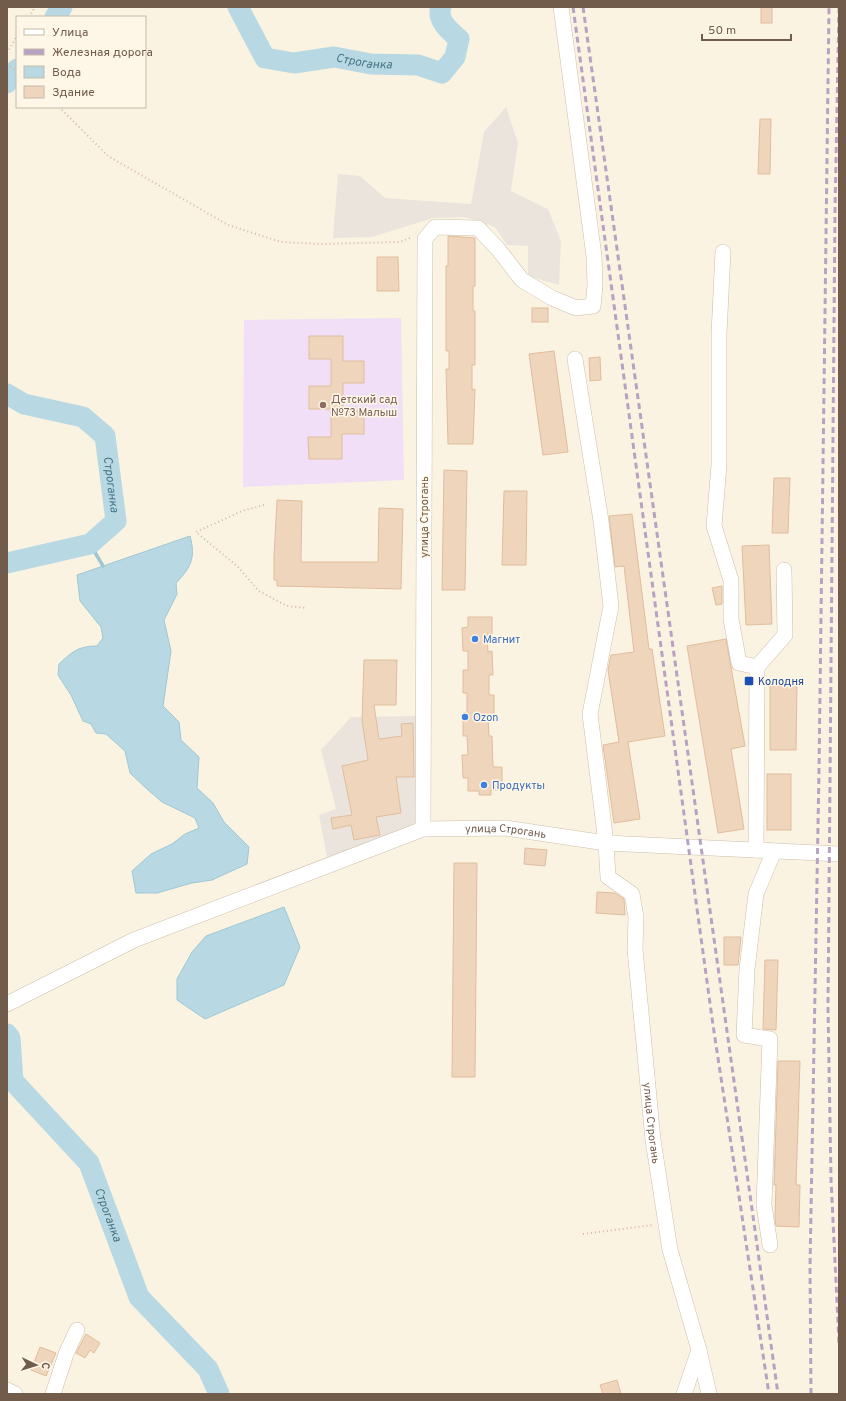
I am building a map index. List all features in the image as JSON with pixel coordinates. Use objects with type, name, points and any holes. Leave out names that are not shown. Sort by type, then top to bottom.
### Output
[{"type":"street","points":[[420,237],[435,227],[478,228],[498,249],[522,280],[552,298],[576,308],[592,306],[595,286],[594,256],[561,7]]},
{"type":"street","name":"улица Строгань","points":[[420,237],[423,830],[505,828],[606,843],[608,877],[632,894],[636,917],[635,949],[653,1140],[670,1250],[699,1350],[709,1394]]},
{"type":"street","points":[[723,252],[719,334],[719,465],[714,526],[731,580],[731,619],[739,663],[756,667]]},
{"type":"street","points":[[575,358],[601,521],[611,606],[590,714],[606,843],[839,854]]},
{"type":"street","points":[[756,850],[756,667],[785,635],[784,570]]},
{"type":"street","points":[[7,1004],[134,940],[325,866],[423,830]]},
{"type":"street","points":[[770,1245],[764,1205],[770,1038],[744,1035],[748,969],[756,894],[774,851]]},
{"type":"street","points":[[52,1394],[66,1354],[77,1330]]},
{"type":"street","points":[[684,1394],[699,1350]]},
{"type":"street","points":[[7,1390],[15,1394]]},
{"type":"path","points":[[29,16],[34,7]]},
{"type":"path","points":[[7,53],[16,38]]},
{"type":"path","points":[[7,64],[16,70]]},
{"type":"path","points":[[60,108],[108,156],[228,225],[281,242],[320,244],[400,242],[420,237]]},
{"type":"path","points":[[264,505],[242,511],[196,532],[237,566],[259,591],[287,606],[307,608]]},
{"type":"path","points":[[583,1234],[666,1223]]},
{"type":"shaded area","points":[[506,107],[518,143],[511,191],[548,209],[561,241],[559,285],[528,276],[528,246],[507,245],[495,227],[464,217],[433,218],[372,237],[333,238],[338,174],[360,176],[385,198],[471,204],[484,132]]},
{"type":"shaded area","name":"Детский сад №73 Малыш","points":[[401,318],[404,480],[243,487],[244,320]]},
{"type":"shaded area","points":[[418,716],[418,826],[327,857],[319,815],[336,809],[321,750],[351,717]]},
{"type":"water","points":[[190,536],[192,544],[191,562],[189,567],[176,583],[177,594],[164,620],[171,651],[163,706],[179,722],[181,740],[199,757],[197,788],[213,803],[224,822],[249,847],[247,864],[212,880],[192,883],[157,893],[136,893],[132,871],[151,854],[172,844],[185,834],[199,828],[195,818],[162,802],[147,789],[130,773],[125,751],[106,734],[96,733],[91,724],[83,721],[71,695],[58,675],[59,664],[76,650],[90,646],[97,646],[103,638],[101,627],[80,601],[77,575]]},
{"type":"water","points":[[284,907],[300,947],[284,985],[205,1019],[177,1000],[177,979],[192,952],[206,936]]},
{"type":"building","points":[[761,7],[772,7],[772,23],[761,23]]},
{"type":"building","points":[[760,119],[771,119],[770,174],[758,174]]},
{"type":"building","points":[[448,236],[475,238],[475,286],[473,286],[473,311],[475,311],[475,365],[472,365],[472,390],[475,389],[473,444],[448,444],[446,369],[449,369],[449,351],[446,351],[446,266],[448,266]]},
{"type":"building","points":[[377,257],[398,257],[399,291],[377,291]]},
{"type":"building","points":[[532,308],[548,308],[548,322],[532,322]]},
{"type":"building","points":[[309,336],[343,336],[343,361],[364,361],[364,383],[343,383],[343,411],[364,411],[364,434],[342,434],[342,459],[309,459],[308,437],[331,437],[331,409],[309,409],[309,386],[331,386],[331,359],[309,359]]},
{"type":"building","points":[[554,351],[568,452],[543,455],[529,354]]},
{"type":"building","points":[[600,357],[601,380],[590,381],[589,358]]},
{"type":"building","points":[[444,470],[467,471],[465,590],[442,590]]},
{"type":"building","points":[[774,478],[790,478],[788,533],[772,533]]},
{"type":"building","points":[[504,491],[527,491],[526,565],[502,565]]},
{"type":"building","points":[[277,500],[302,501],[301,562],[378,562],[379,508],[403,509],[401,589],[277,586],[277,580],[274,580],[274,557]]},
{"type":"building","points":[[632,514],[649,649],[652,649],[665,736],[628,742],[640,819],[614,823],[603,745],[619,742],[608,670],[611,655],[634,652],[624,566],[615,567],[609,516]]},
{"type":"building","points":[[769,545],[772,624],[746,625],[742,546]]},
{"type":"building","points":[[722,586],[722,604],[716,605],[712,588]]},
{"type":"building","points":[[468,617],[492,617],[492,634],[487,634],[488,652],[492,651],[493,675],[489,675],[489,695],[494,695],[494,718],[488,718],[489,736],[492,736],[493,767],[502,767],[502,790],[491,790],[491,795],[479,795],[479,791],[468,791],[468,778],[463,778],[462,755],[468,755],[467,736],[463,736],[463,713],[467,712],[467,693],[463,693],[463,670],[468,670],[468,651],[463,651],[462,628],[468,627]]},
{"type":"building","points":[[726,639],[745,746],[731,749],[744,829],[718,833],[687,646]]},
{"type":"building","points":[[364,660],[397,660],[396,705],[374,705],[379,739],[402,736],[401,724],[413,723],[414,777],[396,777],[401,813],[376,817],[380,835],[354,840],[351,825],[333,829],[331,818],[352,815],[342,766],[368,760],[362,721]]},
{"type":"building","points":[[770,686],[797,686],[796,750],[770,750]]},
{"type":"building","points":[[767,774],[791,774],[791,830],[767,830]]},
{"type":"building","points":[[525,848],[547,850],[545,866],[524,864]]},
{"type":"building","points":[[454,863],[477,863],[475,1077],[452,1077]]},
{"type":"building","points":[[597,892],[615,893],[624,899],[625,915],[596,913]]},
{"type":"building","points":[[724,937],[741,937],[738,965],[724,965]]},
{"type":"building","points":[[765,960],[778,960],[776,1030],[763,1029]]},
{"type":"building","points":[[778,1061],[800,1061],[796,1185],[800,1185],[799,1227],[776,1226],[776,1185],[774,1185]]},
{"type":"building","points":[[86,1334],[100,1343],[94,1353],[90,1350],[85,1358],[76,1353]]},
{"type":"building","points":[[40,1347],[56,1353],[46,1376],[31,1370]]},
{"type":"building","points":[[617,1380],[621,1394],[603,1394],[600,1385]]},
{"type":"waterway","name":"Строганка","points":[[56,16],[62,7]]},
{"type":"waterway","name":"Строганка","points":[[238,7],[265,58],[294,63],[334,57],[371,64],[418,65],[442,73],[455,57],[459,39],[442,21],[440,16],[441,7]]},
{"type":"waterway","name":"Строганка","points":[[7,83],[16,70]]},
{"type":"waterway","name":"Строганка","points":[[7,394],[24,404],[83,417],[105,436],[116,521],[90,544],[7,563]]},
{"type":"waterway","points":[[90,544],[103,566]]},
{"type":"waterway","name":"Строганка","points":[[7,1034],[10,1038],[13,1081],[89,1163],[139,1297],[208,1369],[219,1394]]},
{"type":"waterway","name":"Строганка","points":[[7,1083],[13,1081]]},
{"type":"railway","points":[[573,7],[713,1025],[769,1394]]},
{"type":"railway","points":[[583,7],[778,1394]]},
{"type":"railway","points":[[811,1394],[810,1266],[819,770],[829,7]]},
{"type":"railway","points":[[839,7],[835,211],[828,1008],[831,1179],[839,1343]]},
{"type":"place","name":"Детский сад №73 Малыш","points":[[323,405]]},
{"type":"place","name":"Магнит","points":[[475,639]]},
{"type":"place","name":"Колодня","points":[[749,681]]},
{"type":"place","name":"Ozon","points":[[465,717]]},
{"type":"place","name":"Продукты","points":[[484,785]]}]
